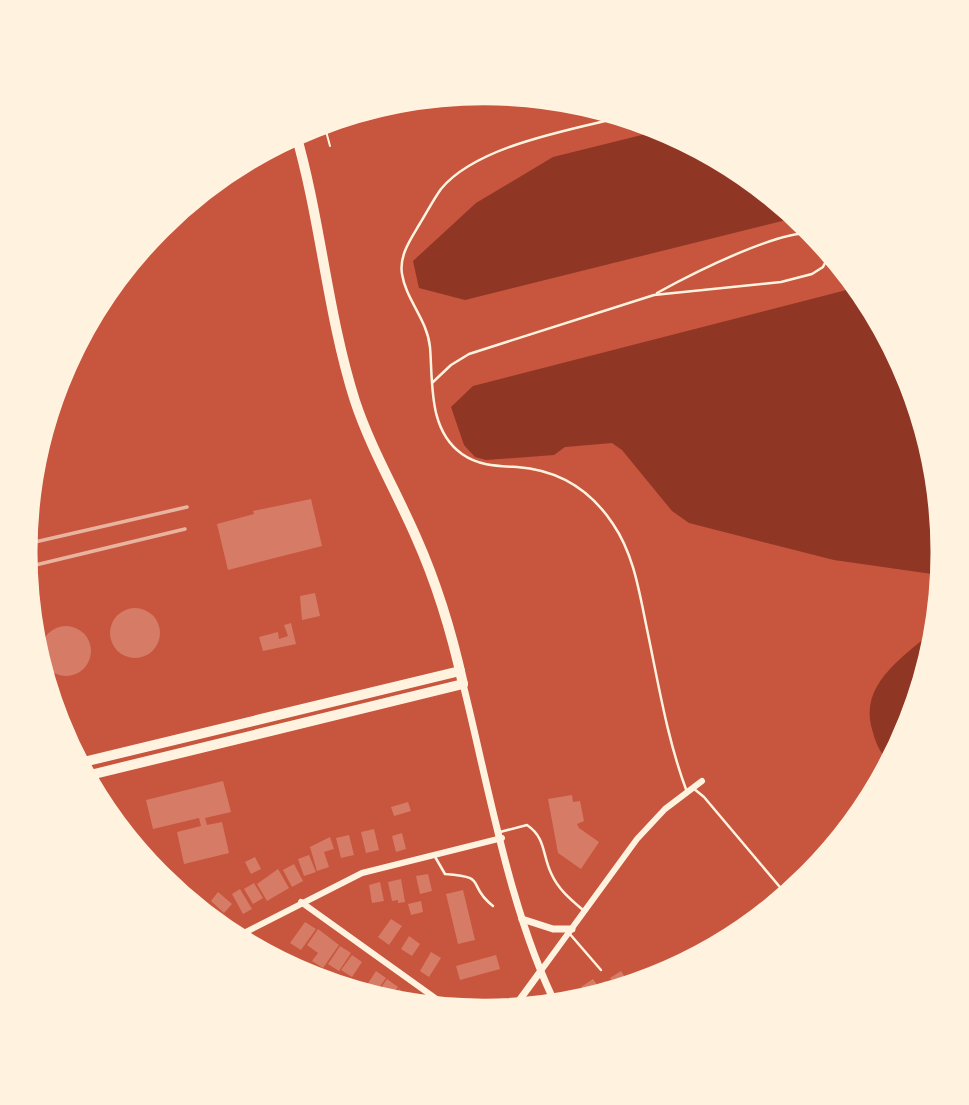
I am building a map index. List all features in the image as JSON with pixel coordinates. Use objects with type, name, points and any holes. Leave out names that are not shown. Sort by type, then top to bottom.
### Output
[{"type":"highway","points":[[85,762],[460,671]]},
{"type":"highway","points":[[92,775],[463,684]]},
{"type":"main road","points":[[298,142],[314,201],[339,341],[353,393],[378,458],[429,568],[463,684]]},
{"type":"street","points":[[463,684],[522,919],[540,972],[553,998]]},
{"type":"street","points":[[518,1003],[637,839],[665,810],[702,781]]},
{"type":"street","points":[[244,933],[362,873],[501,835]]},
{"type":"street","points":[[301,902],[440,1001]]},
{"type":"street","points":[[522,919],[553,929],[570,931]]},
{"type":"lane","points":[[612,120],[532,141],[489,157],[458,173],[441,190],[403,255],[401,273],[426,325],[436,414],[442,431],[461,453],[491,466],[554,473],[585,492],[614,526],[634,570],[659,689],[690,790],[704,797],[783,891]]},
{"type":"lane","points":[[433,382],[451,365],[469,354],[654,295],[750,249],[797,234],[805,234]]},
{"type":"lane","points":[[654,295],[781,282],[812,274],[823,267],[827,259]]},
{"type":"lane","points":[[501,835],[527,825],[533,829],[543,841],[544,855],[561,891],[585,911]]},
{"type":"lane","points":[[434,855],[445,874],[470,875],[493,906]]},
{"type":"lane","points":[[192,896],[253,940]]},
{"type":"lane","points":[[570,931],[601,970]]},
{"type":"path","points":[[326,130],[330,146]]},
{"type":"shaded area","points":[[650,133],[684,148],[735,177],[789,219],[465,300],[419,288],[413,261],[476,203],[553,157]]},
{"type":"shaded area","points":[[851,289],[889,353],[912,407],[932,494],[935,574],[834,560],[689,523],[672,511],[622,450],[612,443],[565,447],[554,455],[486,460],[475,457],[464,445],[451,407],[473,386]]},
{"type":"shaded area","points":[[928,635],[912,698],[886,758],[877,745],[870,712],[873,696],[880,682],[902,657]]},
{"type":"building","points":[[311,499],[322,546],[228,570],[217,524],[254,514],[253,511]]},
{"type":"building","points":[[315,593],[320,616],[302,620],[300,596]]},
{"type":"building","points":[[135,608],[152,616],[160,633],[152,650],[135,658],[118,650],[110,633],[118,616]]},
{"type":"building","points":[[291,623],[296,644],[263,651],[259,637],[278,632],[279,639],[288,636],[284,625]]},
{"type":"building","points":[[57,628],[75,628],[89,642],[89,660],[75,674],[57,674],[49,668],[43,644]]},
{"type":"building","points":[[223,781],[231,812],[205,818],[207,825],[222,822],[229,853],[184,864],[177,832],[201,826],[199,818],[153,829],[146,800]]},
{"type":"building","points":[[572,795],[573,802],[580,801],[584,821],[577,824],[579,828],[599,842],[581,869],[558,853],[548,799]]},
{"type":"building","points":[[408,802],[411,811],[394,816],[391,807]]},
{"type":"building","points":[[374,829],[379,850],[366,853],[361,832]]},
{"type":"building","points":[[402,833],[406,849],[396,852],[392,836]]},
{"type":"building","points":[[349,835],[354,855],[341,858],[336,838]]},
{"type":"building","points":[[330,837],[334,849],[324,852],[329,867],[317,871],[310,847]]},
{"type":"building","points":[[309,855],[316,872],[304,876],[298,859]]},
{"type":"building","points":[[255,857],[261,869],[251,874],[245,862]]},
{"type":"building","points":[[294,864],[303,881],[292,887],[283,870]]},
{"type":"building","points":[[278,869],[289,888],[267,901],[257,884]]},
{"type":"building","points":[[428,874],[432,891],[420,894],[416,876]]},
{"type":"building","points":[[401,879],[405,902],[398,903],[398,900],[392,901],[388,882]]},
{"type":"building","points":[[380,882],[384,901],[372,903],[369,885]]},
{"type":"building","points":[[254,883],[263,898],[253,904],[244,889]]},
{"type":"building","points":[[240,889],[252,909],[243,914],[232,894]]},
{"type":"building","points":[[463,890],[475,940],[458,944],[446,894]]},
{"type":"building","points":[[218,892],[232,904],[224,913],[211,901]]},
{"type":"building","points":[[421,901],[423,912],[411,915],[408,904]]},
{"type":"building","points":[[391,919],[402,926],[389,945],[378,937]]},
{"type":"building","points":[[305,922],[316,929],[301,950],[290,943]]},
{"type":"building","points":[[318,929],[339,945],[323,968],[312,961],[318,953],[307,945]]},
{"type":"building","points":[[409,936],[420,944],[412,956],[401,949]]},
{"type":"building","points":[[340,946],[351,953],[339,971],[328,964]]},
{"type":"building","points":[[431,952],[441,958],[429,977],[420,971]]},
{"type":"building","points":[[352,955],[362,962],[352,977],[341,970]]},
{"type":"building","points":[[496,955],[500,969],[460,980],[456,966]]},
{"type":"building","points":[[376,971],[386,978],[377,990],[365,987]]},
{"type":"building","points":[[621,971],[627,981],[614,984],[610,978]]},
{"type":"building","points":[[387,979],[398,987],[393,994],[379,991]]},
{"type":"building","points":[[593,979],[598,986],[605,981],[609,986],[585,992],[581,987]]},
{"type":"building","points":[[399,989],[410,996],[409,997],[395,995]]},
{"type":"railway","points":[[33,542],[187,507]]},
{"type":"railway","points":[[33,565],[185,529]]}]
